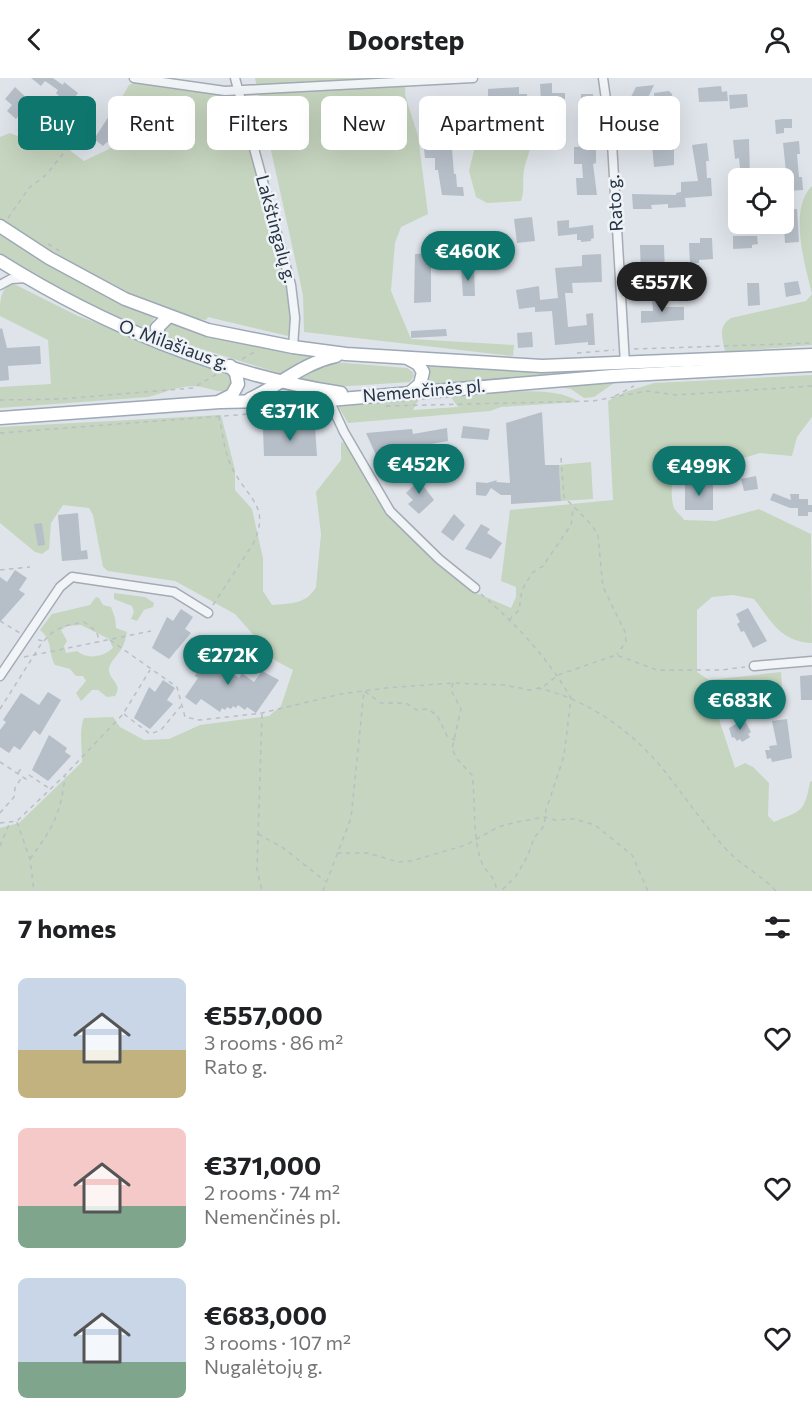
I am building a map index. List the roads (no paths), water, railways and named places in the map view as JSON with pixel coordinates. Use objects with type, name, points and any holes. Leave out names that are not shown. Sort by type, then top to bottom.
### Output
[{"type":"main road","name":"O. Milašiaus g.","points":[[1,227],[89,281],[168,317],[208,330],[270,343],[346,354]]},
{"type":"main road","name":"O. Milašiaus g.","points":[[0,261],[27,278],[109,321],[161,344],[284,382],[360,396]]},
{"type":"main road","points":[[161,344],[157,328],[168,317]]},
{"type":"main road","points":[[246,401],[284,382],[305,366],[346,354]]},
{"type":"main road","name":"Nemenčinės pl.","points":[[346,354],[542,366],[812,355]]},
{"type":"main road","points":[[406,357],[418,364],[423,372],[420,384],[411,392]]},
{"type":"main road","name":"Nemenčinės pl.","points":[[0,418],[220,402],[328,399],[612,376],[812,365]]},
{"type":"main road","points":[[220,402],[232,395],[238,384],[236,373],[230,366]]},
{"type":"street","points":[[134,78],[238,90],[473,78]]},
{"type":"street","name":"Lakštingalų g.","points":[[235,78],[291,285],[295,318],[292,347]]},
{"type":"street","name":"Rato g.","points":[[603,78],[612,143],[625,364]]},
{"type":"street","points":[[0,285],[11,279],[27,278]]},
{"type":"street","points":[[328,399],[344,432],[386,505],[439,559],[474,588]]},
{"type":"street","points":[[1,673],[60,587],[72,577],[174,592],[207,613]]},
{"type":"street","points":[[754,666],[812,661]]}]
